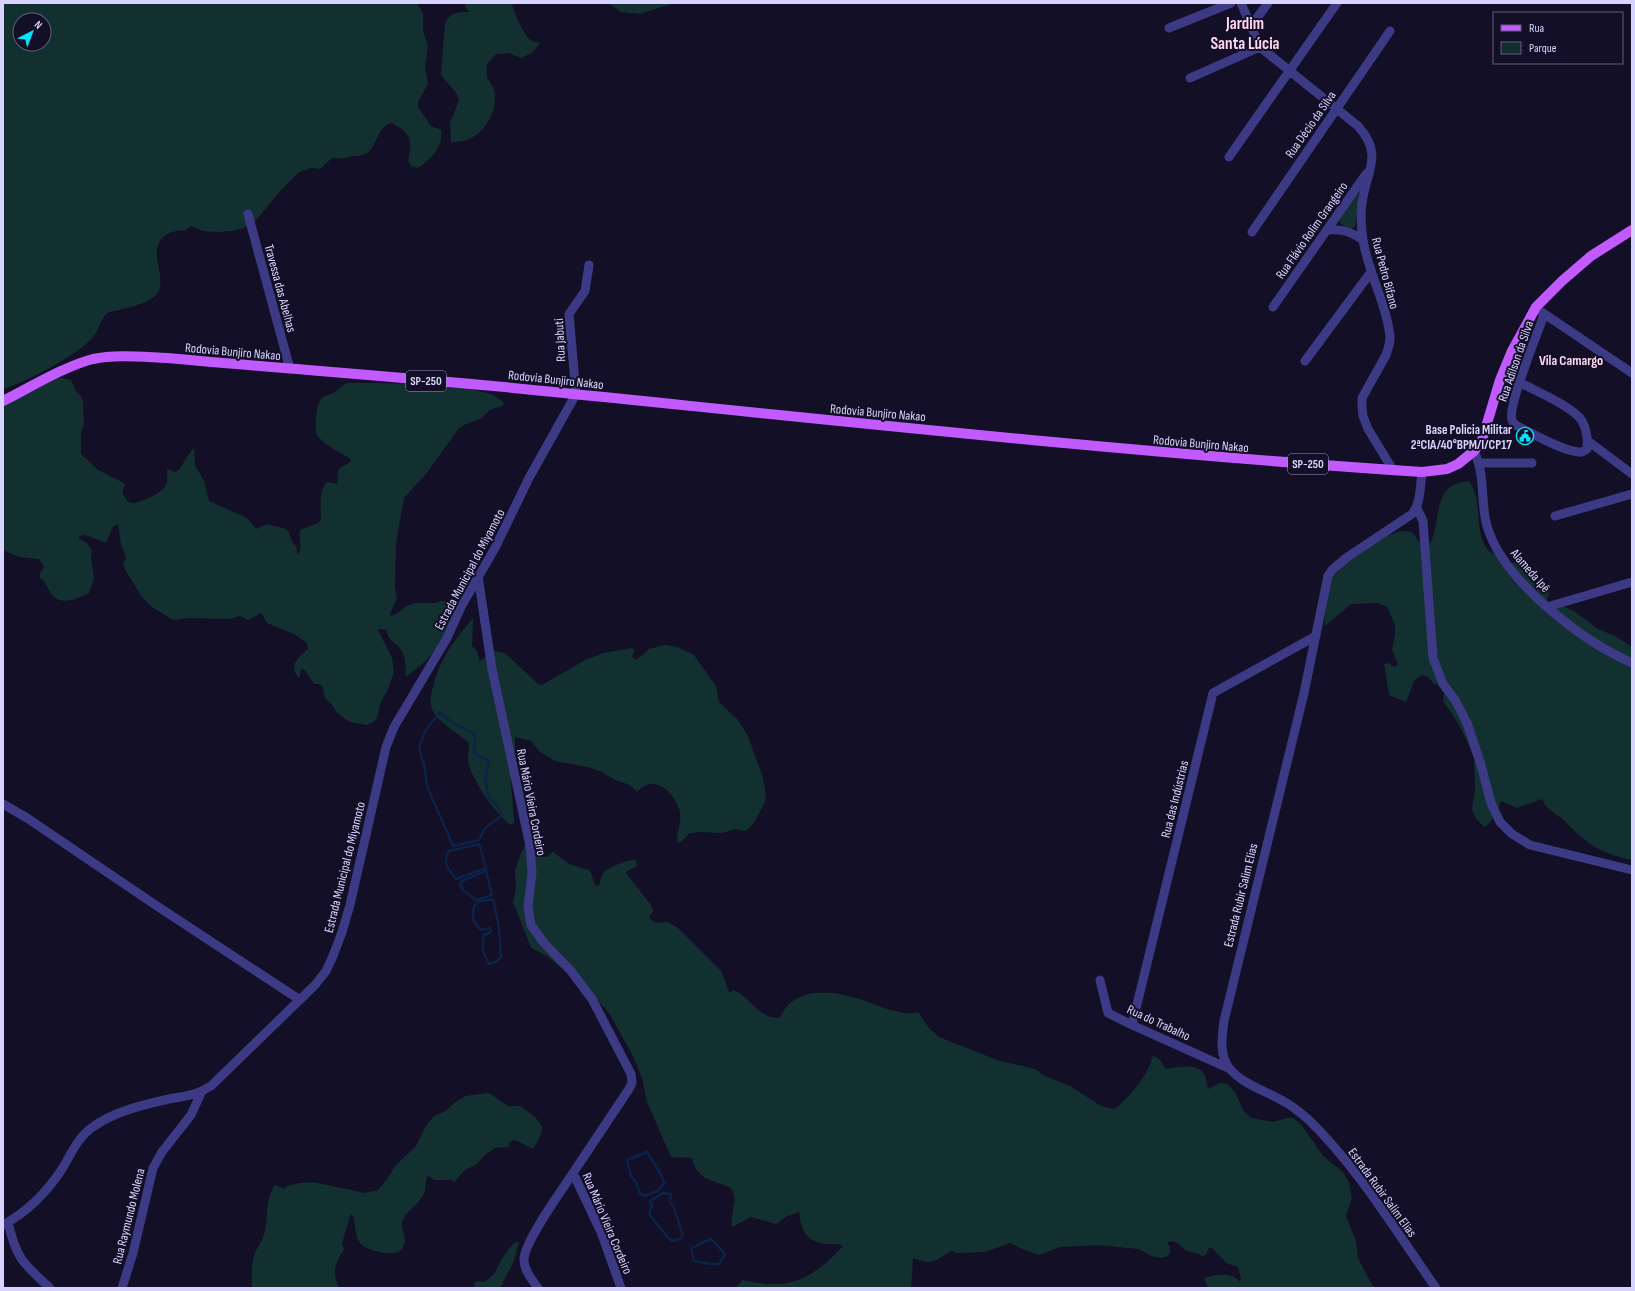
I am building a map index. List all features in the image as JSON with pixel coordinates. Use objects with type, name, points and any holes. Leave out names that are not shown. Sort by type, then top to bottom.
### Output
[{"type":"main road","name":"Rodovia Bunjiro Nakao","points":[[3,401],[72,367],[100,359],[137,357],[167,358],[576,394],[857,424],[1161,453],[1422,472],[1447,469],[1458,464],[1474,451],[1482,440],[1500,380],[1509,358],[1536,307],[1562,281],[1591,256],[1632,230]]},
{"type":"street","points":[[1169,28],[1231,3]]},
{"type":"street","name":"Rua Pedro Bifano","points":[[1241,3],[1260,47],[1338,108],[1358,126],[1370,143],[1372,156],[1371,168],[1363,198],[1361,217],[1363,240],[1390,337],[1387,351],[1362,398],[1362,408],[1363,416],[1368,429],[1393,470]]},
{"type":"street","points":[[1251,26],[1268,3]]},
{"type":"street","points":[[1229,157],[1337,3]]},
{"type":"street","name":"Rua Décio da Silva","points":[[1252,232],[1390,31]]},
{"type":"street","points":[[1190,78],[1260,47]]},
{"type":"street","name":"Rua Flávio Rolim Grangeiro","points":[[1273,307],[1371,168]]},
{"type":"street","name":"Travessa das Abelhas","points":[[248,214],[290,369]]},
{"type":"street","points":[[1326,230],[1344,230],[1354,233],[1363,240]]},
{"type":"street","name":"Rua Jabuti","points":[[576,394],[569,314],[585,291],[589,265]]},
{"type":"street","points":[[1305,361],[1371,272]]},
{"type":"street","points":[[1536,307],[1544,315],[1632,373]]},
{"type":"street","name":"Rua Adilson da Silva","points":[[1544,315],[1519,382],[1511,414],[1512,420],[1515,425],[1574,451],[1584,452],[1587,449],[1588,441]]},
{"type":"street","points":[[1519,382],[1571,410],[1579,417],[1585,426],[1588,441],[1632,474]]},
{"type":"street","name":"Estrada Municipal do Miyamoto","points":[[6,1223],[24,1211],[44,1192],[81,1139],[90,1130],[121,1113],[146,1105],[201,1093],[221,1078],[300,1000],[326,971],[342,932],[388,741],[403,710],[447,638],[462,605],[513,513],[544,449],[576,394]]},
{"type":"street","name":"Alameda Ipê","points":[[1474,451],[1480,463],[1486,524],[1491,540],[1500,554],[1515,573],[1547,607],[1592,641],[1614,655],[1632,663]]},
{"type":"street","points":[[1480,463],[1532,463]]},
{"type":"street","points":[[1422,472],[1417,508],[1423,521],[1433,658],[1443,684],[1455,700],[1467,723],[1481,765],[1491,803],[1500,822],[1512,834],[1530,845],[1632,870]]},
{"type":"street","points":[[1555,516],[1632,494]]},
{"type":"street","name":"Estrada Rubir Salim Elias","points":[[1417,508],[1412,514],[1346,558],[1332,570],[1328,576],[1304,693],[1224,1021],[1222,1050],[1224,1059],[1230,1068],[1248,1082],[1294,1108],[1310,1122],[1369,1190],[1436,1288]]},
{"type":"street","name":"Rua Mário Vieira Cordeiro","points":[[478,576],[492,669],[530,846],[532,872],[528,907],[531,925],[544,943],[571,971],[592,999],[631,1074],[632,1083],[629,1089],[573,1173],[601,1232],[621,1288]]},
{"type":"street","points":[[1547,607],[1632,582]]},
{"type":"street","name":"Rua das Indústrias","points":[[1132,1025],[1214,693],[1316,636]]},
{"type":"street","points":[[3,804],[27,818],[300,1000]]},
{"type":"street","name":"Rua do Trabalho","points":[[1100,980],[1108,1013],[1230,1068]]},
{"type":"street","name":"Rua Raymundo Molena","points":[[122,1288],[133,1253],[153,1168],[162,1152],[191,1115],[201,1093]]},
{"type":"street","points":[[538,1288],[525,1266],[524,1258],[533,1237],[573,1173]]},
{"type":"street","points":[[6,1223],[16,1250],[22,1260],[50,1288]]},
{"type":"green space","points":[[3,3],[417,3],[423,13],[423,31],[428,45],[425,67],[428,84],[418,102],[418,107],[431,126],[441,130],[438,147],[427,161],[418,168],[411,166],[408,161],[410,154],[409,138],[403,130],[391,123],[386,125],[373,147],[366,154],[343,158],[332,158],[320,169],[311,168],[299,172],[282,189],[252,225],[233,231],[218,232],[203,231],[191,226],[185,231],[179,230],[170,233],[162,239],[158,246],[157,254],[160,288],[156,295],[140,304],[107,313],[93,337],[86,344],[51,367],[3,389]]},
{"type":"green space","points":[[465,3],[512,3],[521,27],[529,39],[534,42],[541,42],[532,53],[521,58],[509,53],[496,54],[487,64],[487,76],[493,88],[495,98],[489,120],[474,137],[463,141],[451,142],[450,123],[459,100],[457,94],[441,75],[445,24],[449,17],[454,14],[469,12],[465,6]]},
{"type":"green space","points":[[608,3],[674,3],[640,14],[621,12]]},
{"type":"green space","points":[[1356,193],[1359,194],[1355,227],[1351,229],[1345,227],[1339,222]]},
{"type":"green space","points":[[55,378],[71,380],[76,391],[81,396],[83,402],[84,425],[81,432],[81,454],[98,470],[124,483],[125,486],[123,493],[129,502],[140,502],[161,491],[167,483],[167,469],[175,472],[179,470],[194,448],[195,465],[204,481],[209,501],[245,517],[256,529],[267,524],[286,529],[289,532],[292,542],[296,546],[298,555],[300,549],[300,530],[318,523],[321,520],[321,494],[325,485],[328,482],[337,484],[339,470],[351,461],[349,458],[336,451],[320,439],[317,435],[316,416],[319,401],[322,398],[333,393],[347,383],[405,384],[457,387],[479,391],[496,396],[504,404],[490,410],[480,419],[459,428],[426,474],[404,498],[396,543],[395,587],[397,598],[390,614],[391,616],[407,606],[418,603],[445,601],[448,602],[453,610],[461,609],[438,647],[424,663],[405,677],[405,661],[400,649],[390,640],[386,630],[378,630],[392,658],[394,672],[388,689],[381,702],[377,718],[374,722],[366,725],[350,722],[337,713],[333,706],[325,698],[322,686],[319,684],[314,684],[305,670],[301,668],[300,677],[298,677],[295,673],[294,665],[298,658],[308,649],[307,643],[294,634],[267,623],[261,613],[248,620],[240,616],[230,619],[190,618],[173,620],[152,607],[142,597],[125,570],[123,563],[126,558],[121,544],[118,524],[113,527],[106,543],[85,535],[79,536],[79,539],[87,543],[92,551],[91,558],[94,579],[89,593],[71,600],[66,601],[57,599],[51,594],[45,582],[40,578],[40,573],[44,567],[39,559],[19,557],[3,550],[3,403]]},
{"type":"green space","points":[[1469,481],[1474,489],[1478,506],[1480,533],[1487,549],[1503,557],[1510,564],[1520,560],[1524,562],[1531,573],[1548,589],[1549,594],[1546,603],[1548,607],[1565,607],[1574,611],[1598,629],[1615,636],[1632,647],[1632,860],[1610,854],[1585,840],[1550,810],[1542,799],[1517,808],[1501,801],[1493,819],[1484,827],[1475,817],[1472,809],[1475,789],[1474,758],[1458,723],[1443,701],[1445,686],[1434,684],[1428,677],[1422,675],[1414,681],[1406,702],[1389,695],[1384,664],[1388,663],[1395,667],[1398,664],[1392,650],[1395,625],[1387,607],[1378,603],[1351,604],[1326,625],[1324,625],[1329,584],[1334,575],[1343,565],[1387,536],[1400,531],[1412,532],[1422,546],[1429,546],[1443,496],[1448,489],[1457,484]]},
{"type":"green space","points":[[473,618],[472,646],[477,651],[480,661],[493,651],[505,653],[538,684],[542,685],[585,660],[603,653],[632,648],[635,650],[632,656],[635,660],[649,649],[665,645],[677,647],[694,655],[716,686],[719,702],[738,720],[748,736],[763,778],[766,795],[764,804],[754,823],[746,831],[736,829],[723,833],[698,832],[689,834],[678,843],[677,836],[680,812],[674,798],[663,787],[651,784],[644,786],[637,792],[630,785],[615,780],[600,771],[555,761],[540,752],[531,741],[515,737],[515,756],[510,771],[514,819],[514,823],[511,825],[492,806],[476,781],[468,763],[469,743],[442,722],[434,713],[431,706],[432,691],[441,664],[455,641]]},
{"type":"green space","points":[[531,830],[537,842],[537,856],[547,857],[553,852],[569,864],[589,870],[596,886],[600,884],[602,875],[608,869],[623,862],[636,860],[637,866],[626,873],[651,905],[653,911],[649,916],[651,920],[656,923],[668,922],[678,928],[721,971],[729,993],[734,990],[740,993],[767,1016],[773,1018],[780,1017],[788,1005],[798,998],[809,994],[833,993],[845,995],[898,1012],[918,1012],[929,1028],[939,1037],[997,1060],[1035,1069],[1045,1076],[1070,1086],[1101,1106],[1114,1109],[1126,1099],[1143,1078],[1153,1055],[1160,1060],[1166,1069],[1175,1067],[1191,1067],[1201,1071],[1205,1076],[1209,1089],[1219,1083],[1228,1084],[1236,1094],[1243,1110],[1251,1118],[1273,1122],[1293,1118],[1301,1124],[1323,1156],[1342,1171],[1349,1182],[1352,1198],[1346,1216],[1356,1241],[1358,1258],[1375,1288],[1208,1288],[1204,1278],[1228,1275],[1240,1282],[1241,1279],[1238,1267],[1226,1263],[1212,1248],[1209,1248],[1206,1255],[1202,1256],[1186,1251],[1178,1243],[1172,1241],[1167,1242],[1170,1249],[1168,1256],[1162,1258],[1151,1256],[1139,1249],[1098,1245],[1060,1247],[1039,1255],[1010,1243],[985,1252],[956,1253],[952,1251],[930,1262],[913,1258],[911,1288],[735,1288],[743,1280],[774,1284],[799,1280],[810,1275],[843,1246],[837,1244],[820,1243],[810,1238],[803,1230],[799,1212],[787,1216],[776,1224],[751,1217],[732,1227],[731,1223],[735,1198],[731,1189],[727,1186],[712,1181],[699,1173],[692,1158],[671,1157],[647,1102],[642,1078],[633,1056],[609,1013],[593,995],[547,956],[531,948],[513,902],[516,888],[515,871]]},
{"type":"green space","points":[[489,1093],[508,1106],[520,1106],[537,1119],[542,1126],[542,1130],[534,1148],[514,1140],[510,1142],[508,1147],[495,1148],[485,1155],[476,1165],[465,1170],[450,1189],[454,1182],[452,1180],[435,1180],[428,1176],[425,1191],[422,1197],[406,1215],[402,1223],[405,1241],[399,1252],[385,1253],[373,1250],[361,1244],[357,1236],[351,1213],[342,1243],[344,1250],[338,1259],[335,1269],[337,1283],[340,1288],[252,1288],[253,1260],[255,1252],[264,1235],[269,1197],[275,1185],[285,1189],[287,1186],[313,1182],[365,1193],[378,1190],[396,1165],[416,1146],[427,1124],[435,1115],[446,1111],[454,1103],[465,1096]]},
{"type":"green space","points":[[515,1242],[519,1242],[514,1261],[500,1288],[474,1288],[475,1283],[478,1281],[486,1282],[494,1274],[506,1253]]},
{"type":"waterway","points":[[440,712],[453,723],[475,734],[474,753],[489,761],[485,779],[489,798],[496,804],[502,815],[484,829],[479,840],[453,846],[427,786],[425,769],[419,747],[425,731],[440,712]]},
{"type":"waterway","points":[[479,844],[486,868],[456,879],[448,869],[446,863],[449,851],[479,844]]},
{"type":"waterway","points":[[486,871],[492,895],[476,900],[462,889],[460,884],[464,880],[486,871]]},
{"type":"waterway","points":[[493,899],[499,927],[501,957],[496,962],[489,964],[483,947],[484,935],[491,932],[490,928],[481,930],[474,922],[473,914],[474,906],[478,902],[493,899]]},
{"type":"waterway","points":[[647,1152],[659,1170],[664,1183],[659,1190],[645,1196],[640,1194],[636,1182],[631,1176],[627,1160],[647,1152]]},
{"type":"waterway","points":[[663,1193],[671,1194],[670,1202],[675,1209],[683,1234],[680,1239],[672,1241],[649,1214],[652,1206],[650,1201],[663,1193]]},
{"type":"waterway","points":[[711,1239],[725,1254],[719,1264],[694,1261],[691,1249],[711,1239]]},
{"type":"place","name":"Base Policia Militar 2ªCIA/40°BPM/I/CP17","points":[[1525,436]]},
{"type":"district","name":"Jardim Santa Lúcia","points":[[1245,33]]},
{"type":"district","name":"Vila Camargo","points":[[1571,360]]}]
